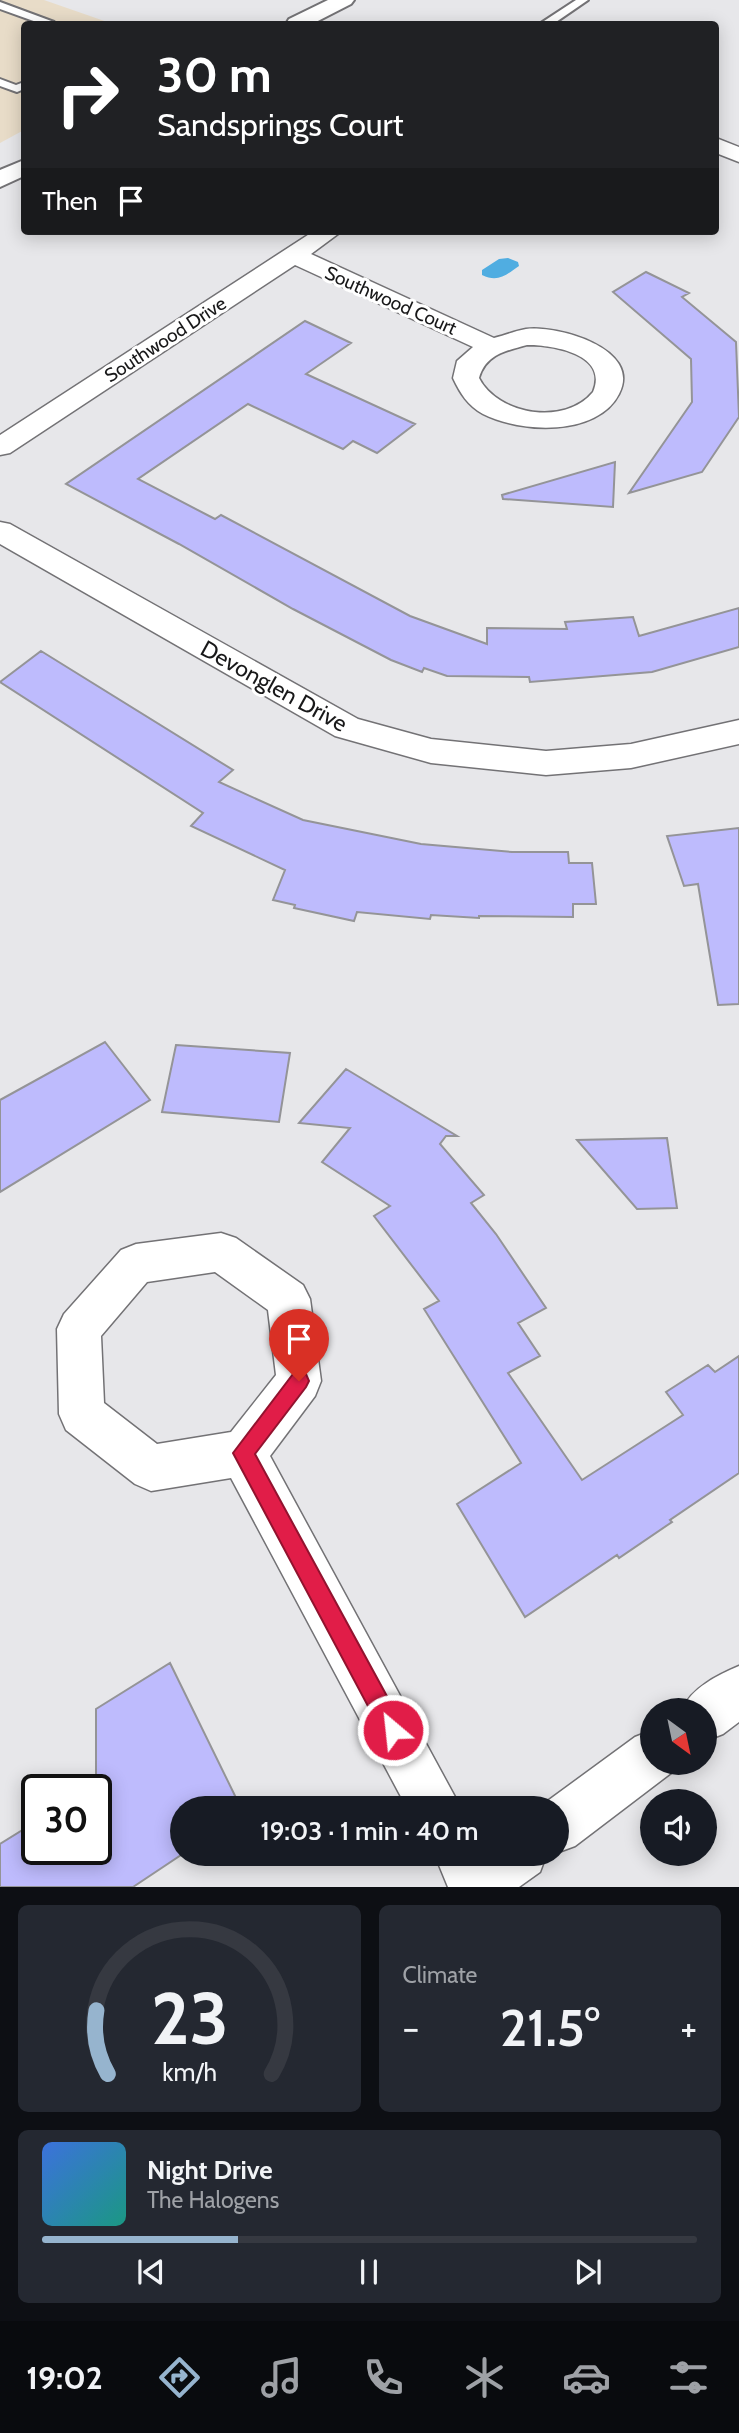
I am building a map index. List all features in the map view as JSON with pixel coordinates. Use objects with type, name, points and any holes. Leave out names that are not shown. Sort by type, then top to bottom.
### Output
[{"type":"main road","points":[[303,21],[344,0]]},
{"type":"main road","points":[[0,180],[21,169]]},
{"type":"street","points":[[719,146],[739,155]]},
{"type":"street","name":"Southwood Drive","points":[[0,447],[324,235]]},
{"type":"street","name":"Southwood Court","points":[[293,255],[489,345],[526,337],[570,342],[589,350],[603,362],[610,375],[610,388],[602,401],[587,411],[566,418],[542,421],[517,418],[495,411],[478,400],[468,386],[466,372],[472,359],[489,345]]},
{"type":"street","name":"Devonglen Drive","points":[[0,531],[347,728],[431,751],[546,763],[631,756],[739,732]]},
{"type":"street","points":[[221,1252],[288,1299],[299,1381],[243,1453],[151,1468],[82,1414],[79,1329],[136,1264],[221,1252]]},
{"type":"street","points":[[243,1453],[429,1796]]},
{"type":"street","points":[[718,1707],[739,1692]]},
{"type":"street","points":[[569,1817],[640,1765]]},
{"type":"street","points":[[471,1875],[491,1866]]},
{"type":"lane","points":[[549,21],[583,0]]},
{"type":"lane","points":[[0,5],[42,21]]},
{"type":"lane","points":[[0,82],[17,89],[21,87]]},
{"type":"shaded area","points":[[0,0],[44,0],[104,21],[21,21],[21,132],[0,143]]},
{"type":"water","points":[[508,258],[518,262],[519,266],[497,278],[482,275],[482,270],[499,259]]},
{"type":"building","points":[[646,272],[689,293],[682,297],[736,342],[739,417],[702,472],[629,493],[692,402],[691,359],[613,292]]},
{"type":"building","points":[[305,321],[351,343],[306,374],[415,424],[377,453],[353,441],[343,449],[248,404],[138,479],[215,519],[221,515],[410,616],[487,644],[487,628],[567,629],[565,622],[633,617],[639,636],[739,608],[739,647],[652,672],[530,682],[529,677],[447,676],[424,668],[422,672],[391,660],[293,609],[66,484]]},
{"type":"building","points":[[615,462],[613,507],[503,499],[502,495]]},
{"type":"building","points":[[41,651],[233,770],[219,782],[303,820],[421,844],[512,852],[568,852],[569,863],[592,863],[596,904],[573,904],[573,917],[479,918],[431,915],[430,919],[357,912],[354,921],[294,908],[295,905],[273,900],[285,870],[191,826],[203,813],[0,682]]},
{"type":"building","points":[[739,828],[739,1004],[718,1005],[698,884],[684,886],[667,836]]},
{"type":"building","points":[[105,1042],[150,1100],[0,1192],[0,1100]]},
{"type":"building","points":[[176,1045],[290,1053],[279,1122],[162,1112]]},
{"type":"building","points":[[346,1069],[457,1136],[446,1136],[440,1144],[484,1195],[471,1203],[496,1234],[546,1308],[518,1323],[540,1356],[508,1373],[582,1480],[683,1415],[666,1392],[708,1365],[715,1372],[739,1356],[739,1473],[619,1558],[617,1555],[525,1617],[457,1504],[521,1463],[424,1309],[439,1301],[374,1216],[390,1206],[322,1162],[350,1128],[299,1123]]},
{"type":"building","points":[[667,1138],[677,1208],[637,1209],[577,1140]]},
{"type":"building","points":[[170,1663],[235,1796],[170,1796],[170,1862],[133,1887],[0,1887],[0,1844],[21,1831],[21,1865],[112,1865],[112,1774],[96,1774],[96,1709]]},
{"type":"route","points":[[299,1381],[243,1453],[393,1730]]}]
